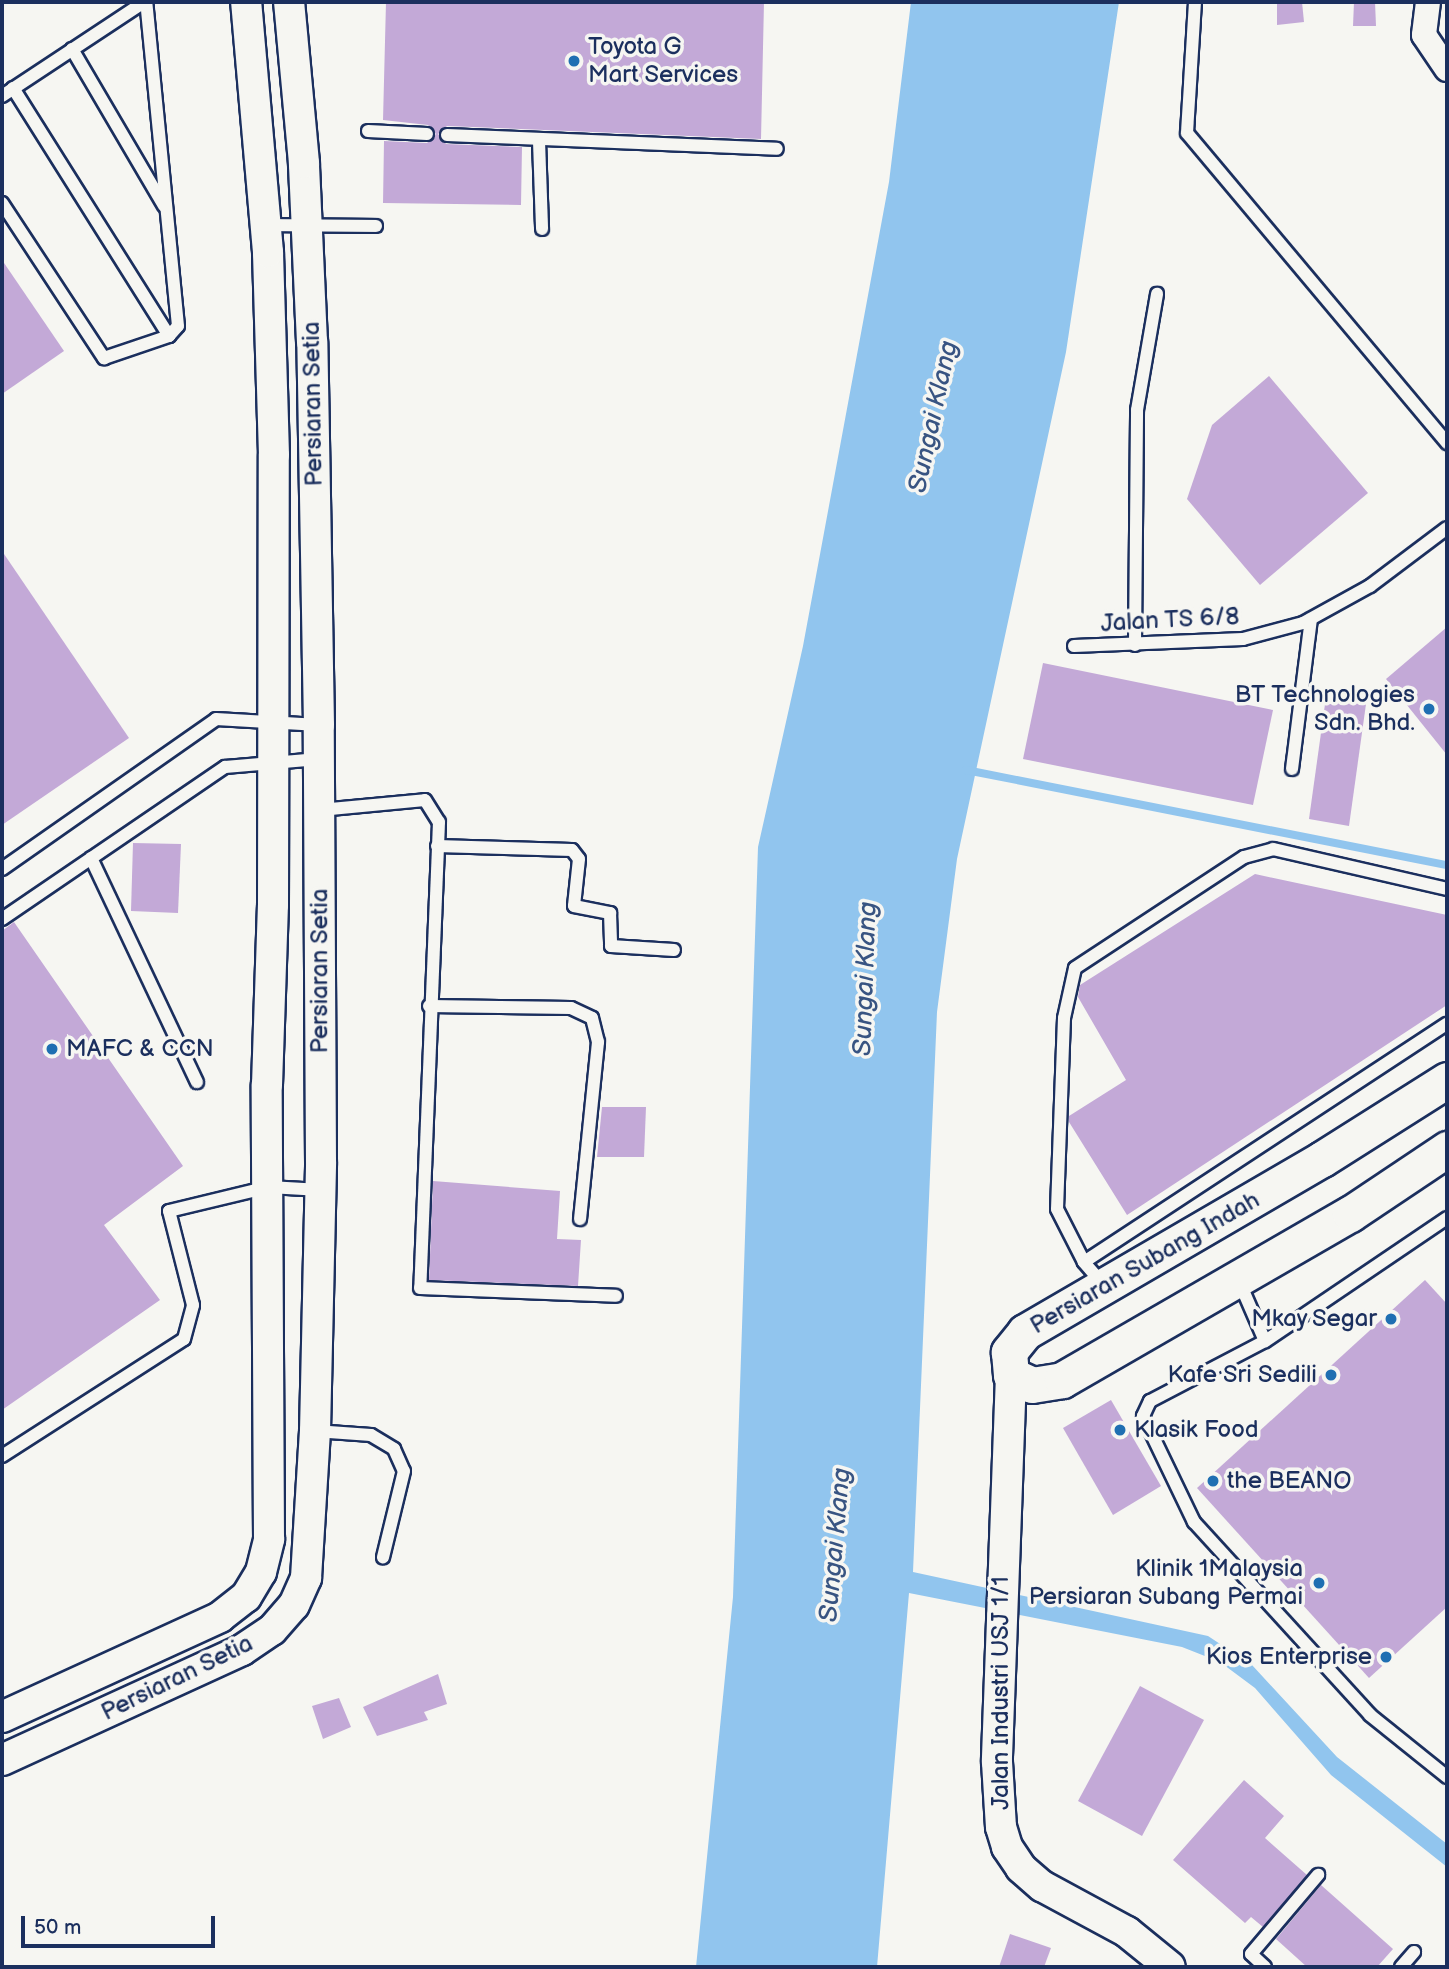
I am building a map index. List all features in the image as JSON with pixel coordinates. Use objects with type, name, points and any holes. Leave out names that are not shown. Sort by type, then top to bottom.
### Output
[{"type":"main road","name":"Persiaran Subang Indah","points":[[1011,1375],[1009,1352],[1026,1332],[1094,1274],[1322,1159],[1447,1080]]},
{"type":"main road","points":[[1011,1375],[1032,1385],[1062,1380],[1350,1214],[1447,1149]]},
{"type":"street","name":"Persiaran Setia","points":[[2,1717],[220,1617],[252,1587],[261,1572],[269,1539],[274,455],[266,225],[246,2]]},
{"type":"street","name":"Persiaran Setia","points":[[2,1760],[242,1650],[284,1617],[306,1578],[315,1431],[321,1190],[320,759],[307,225],[289,2]]},
{"type":"street","points":[[1428,2],[1424,35],[1447,69]]},
{"type":"street","name":"Jalan Industri USJ 1/1","points":[[1011,1375],[1001,1569],[996,1762],[1007,1847],[1042,1886],[1127,1932],[1170,1967]]},
{"type":"street","points":[[252,1587],[284,1617]]},
{"type":"lane","points":[[2,203],[104,358],[169,336],[178,326],[145,2],[7,92],[169,336]]},
{"type":"lane","points":[[1195,2],[1188,133],[1447,443]]},
{"type":"lane","points":[[72,49],[167,211]]},
{"type":"lane","points":[[368,131],[427,134]]},
{"type":"lane","points":[[447,135],[777,149]]},
{"type":"lane","points":[[539,141],[542,229]]},
{"type":"lane","points":[[266,225],[376,226]]},
{"type":"lane","points":[[1135,645],[1137,410],[1157,294]]},
{"type":"lane","name":"Jalan TS 6/8","points":[[1074,646],[1243,639],[1311,619],[1370,586],[1447,528]]},
{"type":"lane","points":[[1292,769],[1311,619]]},
{"type":"lane","points":[[2,869],[216,719],[271,725],[319,724]]},
{"type":"lane","points":[[2,919],[225,767],[271,760],[320,759]]},
{"type":"lane","points":[[319,810],[425,800],[439,822],[429,1006],[419,1288],[616,1296]]},
{"type":"lane","points":[[437,846],[572,850],[579,859],[574,906],[610,913],[611,946],[674,950]]},
{"type":"lane","points":[[1447,889],[1273,849],[1244,857],[1075,968],[1064,1018],[1057,1209],[1094,1274],[1447,1024]]},
{"type":"lane","points":[[91,858],[197,1082]]},
{"type":"lane","points":[[429,1006],[571,1008],[592,1018],[598,1041],[580,1219]]},
{"type":"lane","points":[[2,1456],[184,1339],[193,1305],[169,1211],[269,1187],[321,1190]]},
{"type":"lane","points":[[1446,1221],[1265,1341],[1150,1401],[1143,1416],[1194,1522],[1370,1715],[1447,1777]]},
{"type":"lane","points":[[1237,1277],[1265,1341]]},
{"type":"lane","points":[[315,1431],[370,1435],[394,1450],[404,1471],[383,1557]]},
{"type":"lane","points":[[1265,1967],[1251,1954],[1318,1875]]},
{"type":"lane","points":[[1401,1967],[1413,1952]]},
{"type":"water","name":"Sungai Klang","points":[[911,2],[1119,2],[1066,352],[957,859],[937,1012],[913,1572],[1208,1636],[1252,1665],[1337,1757],[1447,1844],[1447,1867],[1331,1775],[1255,1688],[1220,1662],[1182,1647],[909,1593],[877,1967],[696,1967],[733,1597],[758,847],[803,646],[889,182]]},
{"type":"building","name":"Toyota G Mart Services","points":[[386,2],[764,2],[761,139],[447,126],[438,134],[446,144],[522,147],[521,205],[383,203],[384,141],[427,143],[436,134],[428,125],[383,120]]},
{"type":"building","points":[[1277,2],[1302,2],[1304,22],[1277,25]]},
{"type":"building","points":[[1354,2],[1375,2],[1376,26],[1353,26]]},
{"type":"building","points":[[2,260],[64,351],[2,394]]},
{"type":"building","points":[[1269,376],[1368,493],[1260,585],[1187,499],[1212,425]]},
{"type":"building","points":[[2,551],[129,738],[2,825]]},
{"type":"building","name":"BT Technologies Sdn. Bhd.","points":[[1447,627],[1447,755],[1386,679]]},
{"type":"building","points":[[1043,663],[1273,710],[1253,805],[1023,759]]},
{"type":"building","points":[[1326,697],[1366,704],[1349,826],[1309,819]]},
{"type":"building","points":[[133,843],[181,844],[178,913],[131,911]]},
{"type":"building","points":[[1255,874],[1447,915],[1447,1005],[1127,1215],[1069,1122],[1069,1116],[1126,1080],[1078,997],[1080,985]]},
{"type":"building","name":"MAFC & CCN","points":[[14,922],[183,1166],[104,1225],[160,1300],[2,1410],[2,931]]},
{"type":"building","points":[[602,1107],[646,1107],[644,1157],[597,1157]]},
{"type":"building","points":[[433,1181],[560,1191],[557,1239],[581,1240],[578,1286],[429,1280]]},
{"type":"building","points":[[1425,1280],[1447,1304],[1447,1607],[1369,1678],[1197,1488]]},
{"type":"building","points":[[1111,1400],[1161,1486],[1113,1515],[1063,1428]]},
{"type":"building","points":[[438,1674],[447,1704],[424,1712],[428,1720],[377,1736],[363,1707]]},
{"type":"building","points":[[1140,1686],[1204,1720],[1142,1836],[1078,1801]]},
{"type":"building","points":[[339,1698],[351,1727],[323,1739],[312,1706]]},
{"type":"building","points":[[1244,1780],[1284,1816],[1265,1838],[1307,1875],[1263,1927],[1251,1917],[1245,1923],[1173,1860]]},
{"type":"building","points":[[1321,1885],[1393,1949],[1377,1967],[1307,1967],[1276,1939]]},
{"type":"building","points":[[1010,1934],[1051,1948],[1044,1967],[999,1967]]},
{"type":"waterway","points":[[966,770],[1447,865]]},
{"type":"place","name":"Toyota G Mart Services","points":[[574,61]]},
{"type":"place","name":"BT Technologies Sdn. Bhd.","points":[[1429,709]]},
{"type":"place","name":"MAFC & CCN","points":[[52,1049]]},
{"type":"place","name":"Mkay Segar","points":[[1391,1319]]},
{"type":"place","name":"Kafe Sri Sedili","points":[[1331,1375]]},
{"type":"place","name":"Klasik Food","points":[[1120,1430]]},
{"type":"place","name":"the BEANO","points":[[1213,1481]]},
{"type":"place","name":"Klinik 1Malaysia Persiaran Subang Permai","points":[[1319,1583]]},
{"type":"place","name":"Kios Enterprise","points":[[1386,1657]]}]
